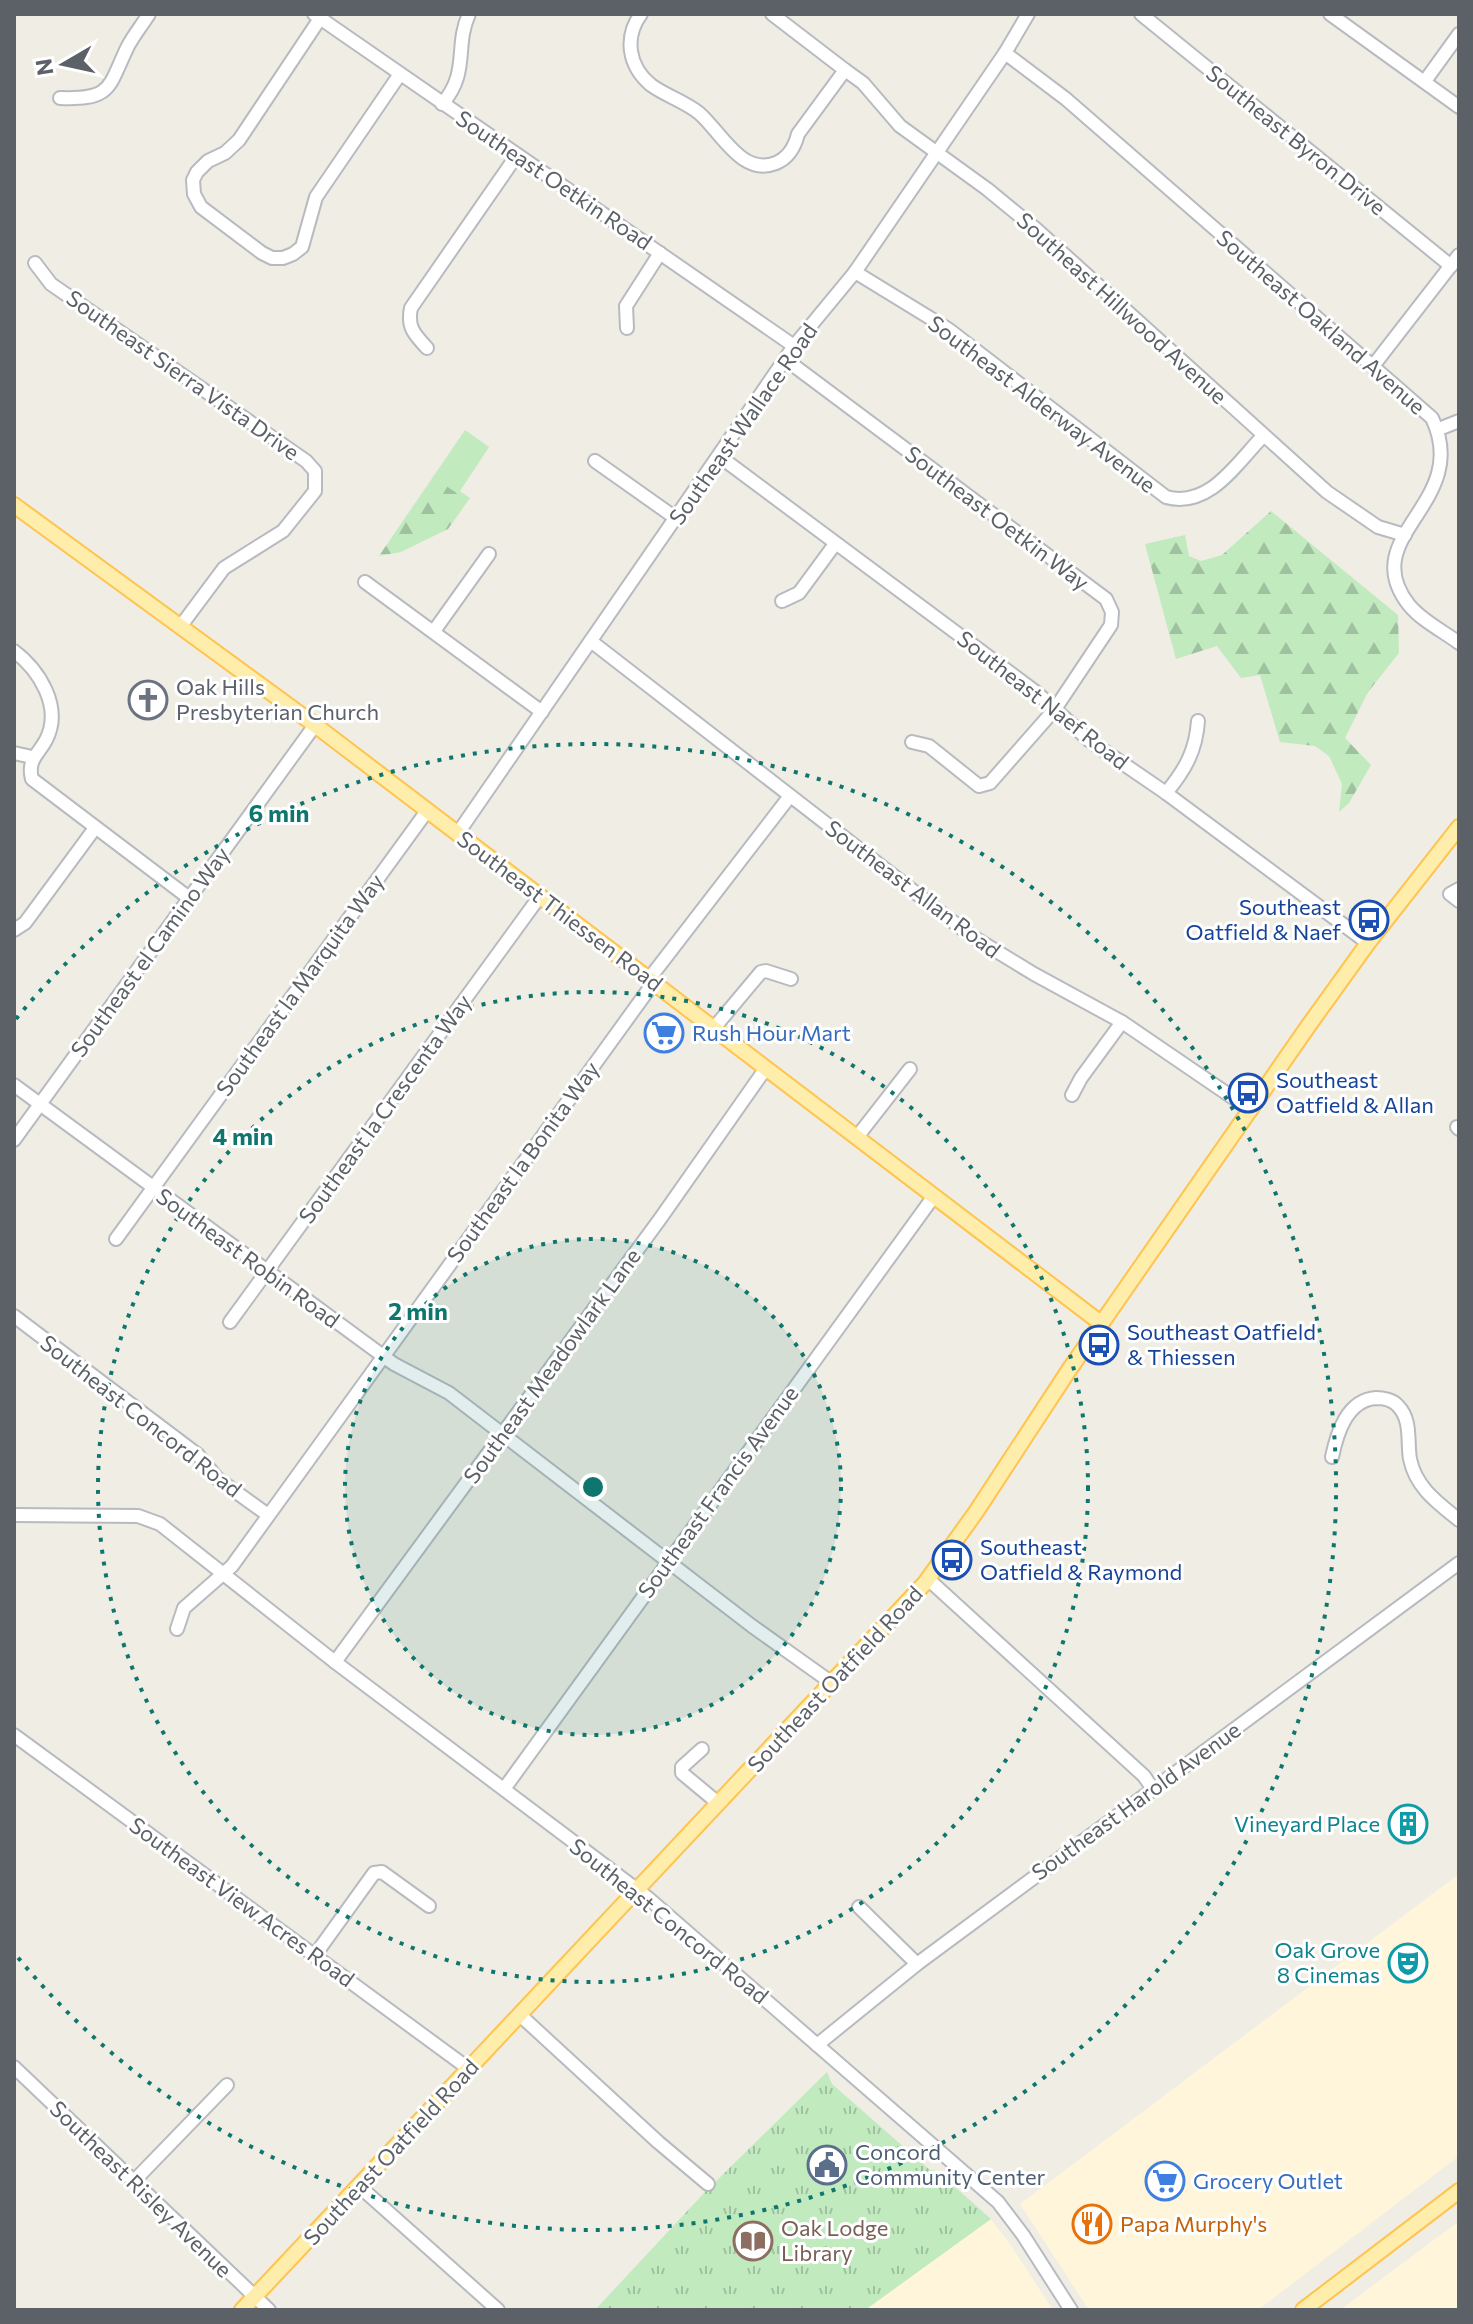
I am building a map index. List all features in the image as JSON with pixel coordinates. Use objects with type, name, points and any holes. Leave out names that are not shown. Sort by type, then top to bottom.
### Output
[{"type":"main road","name":"Southeast Thiessen Road","points":[[14,505],[315,725],[1102,1324]]},
{"type":"main road","name":"Southeast Oatfield Road","points":[[242,2310],[928,1579],[1368,943],[1459,827]]},
{"type":"main road","points":[[1303,2310],[1459,2191]]},
{"type":"street","points":[[60,98],[82,99],[105,92],[113,83],[129,44],[149,14]]},
{"type":"street","points":[[442,104],[459,74],[463,32],[469,14]]},
{"type":"street","points":[[641,14],[632,27],[630,42],[631,54],[642,76],[653,86],[696,111],[735,151],[758,166],[783,160],[845,70]]},
{"type":"street","name":"Southeast Hillwood Avenue","points":[[772,14],[869,90],[890,118],[1037,230],[1263,436],[1352,510],[1384,530],[1405,535]]},
{"type":"street","name":"Southeast Wallace Road","points":[[458,833],[794,346],[855,272],[1005,53],[1028,14]]},
{"type":"street","name":"Southeast Byron Drive","points":[[1141,14],[1451,266]]},
{"type":"street","points":[[1330,14],[1459,107]]},
{"type":"street","points":[[319,15],[239,140],[225,153],[208,161],[193,180],[194,194],[201,207],[262,253],[283,258],[302,247],[316,197],[400,74]]},
{"type":"street","name":"Southeast Oetkin Road","points":[[319,15],[442,104],[794,346]]},
{"type":"street","points":[[1425,81],[1459,34]]},
{"type":"street","name":"Southeast Oakland Avenue","points":[[1005,53],[1066,99],[1424,409],[1439,429],[1445,454],[1442,479],[1435,495],[1405,535],[1396,566],[1398,582],[1404,598],[1418,614],[1459,643]]},
{"type":"street","points":[[427,348],[408,322],[411,308],[517,155]]},
{"type":"street","points":[[627,328],[626,306],[660,253]]},
{"type":"street","points":[[1373,366],[1459,255]]},
{"type":"street","name":"Southeast Sierra Vista Drive","points":[[35,263],[51,284],[306,461],[315,471],[315,491],[289,526],[224,568],[180,627]]},
{"type":"street","name":"Southeast Alderway Avenue","points":[[855,272],[948,329],[1166,497],[1186,500],[1197,498],[1212,489],[1263,436]]},
{"type":"street","name":"Southeast Oetkin Way","points":[[785,359],[1106,599],[1112,612],[1111,625],[1055,709],[990,783],[979,786],[929,746],[912,742]]},
{"type":"street","points":[[1439,429],[1459,421]]},
{"type":"street","name":"Southeast Naef Road","points":[[719,456],[1025,684],[1090,741],[1166,793],[1368,943]]},
{"type":"street","points":[[595,461],[677,519]]},
{"type":"street","points":[[782,601],[799,593],[835,544]]},
{"type":"street","points":[[434,631],[489,554]]},
{"type":"street","points":[[365,582],[542,712]]},
{"type":"street","name":"Southeast Allan Road","points":[[592,642],[985,946],[1122,1022],[1251,1110]]},
{"type":"street","points":[[14,651],[36,671],[49,701],[49,729],[46,739],[32,757],[32,779],[189,898]]},
{"type":"street","points":[[1166,793],[1197,743],[1198,721]]},
{"type":"street","name":"Southeast el Camino Way","points":[[14,1140],[315,725]]},
{"type":"street","points":[[14,753],[32,757]]},
{"type":"street","name":"Southeast la Bonita Way","points":[[177,1629],[184,1608],[224,1575],[651,980],[790,796]]},
{"type":"street","name":"Southeast la Marquita Way","points":[[116,1239],[427,811]]},
{"type":"street","points":[[14,930],[25,923],[95,828]]},
{"type":"street","name":"Southeast la Crescenta Way","points":[[230,1322],[540,896]]},
{"type":"street","points":[[714,1028],[761,972],[791,979]]},
{"type":"street","points":[[1072,1095],[1122,1022]]},
{"type":"street","name":"Southeast Meadowlark Lane","points":[[335,1662],[504,1434],[766,1068]]},
{"type":"street","points":[[857,1137],[910,1069]]},
{"type":"street","name":"Southeast Robin Road","points":[[14,1085],[383,1356],[449,1393],[669,1559],[752,1626],[832,1683]]},
{"type":"street","name":"Southeast Francis Avenue","points":[[504,1789],[934,1196]]},
{"type":"street","name":"Southeast Concord Road","points":[[14,1316],[198,1455],[218,1479],[268,1515]]},
{"type":"street","points":[[1332,1457],[1337,1432],[1357,1403],[1365,1399],[1385,1398],[1399,1406],[1406,1423],[1410,1462],[1422,1488],[1459,1520]]},
{"type":"street","name":"Southeast Concord Road","points":[[14,1515],[138,1516],[151,1520],[637,1890],[998,2202],[1071,2310]]},
{"type":"street","name":"Southeast Harold Avenue","points":[[817,2045],[917,1964],[1459,1563]]},
{"type":"street","points":[[928,1579],[1144,1776],[1153,1789]]},
{"type":"street","name":"Southeast View Acres Road","points":[[14,1735],[469,2069]]},
{"type":"street","points":[[702,1749],[682,1767],[682,1773],[718,1803]]},
{"type":"street","points":[[315,1955],[374,1873],[382,1872],[429,1906]]},
{"type":"street","points":[[859,1907],[917,1964]]},
{"type":"street","points":[[520,2015],[708,2184]]},
{"type":"street","name":"Southeast Risley Avenue","points":[[14,2067],[269,2310]]},
{"type":"street","points":[[134,2181],[227,2085]]},
{"type":"street","points":[[359,2186],[498,2310]]},
{"type":"shaded area","points":[[1459,1874],[1459,2156],[1258,2310],[1089,2310],[1020,2204]]},
{"type":"shaded area","points":[[991,2219],[1053,2310],[865,2310]]},
{"type":"shaded area","points":[[1459,2221],[1459,2309],[1340,2310]]},
{"type":"green space","points":[[465,430],[489,447],[458,494],[433,477]]},
{"type":"green space","points":[[435,474],[470,498],[448,529],[401,552],[379,556]]},
{"type":"green space","points":[[1271,511],[1398,615],[1399,653],[1368,692],[1345,738],[1371,765],[1349,803],[1339,812],[1342,784],[1329,756],[1315,746],[1280,742],[1260,675],[1241,678],[1217,646],[1176,659],[1145,544],[1185,535],[1189,556],[1201,561],[1222,555]]},
{"type":"green space","points":[[827,2072],[832,2084],[991,2219],[865,2310],[595,2310],[705,2192]]},
{"type":"place","name":"Oak Hills Presbyterian Church","points":[[148,700]]},
{"type":"place","name":"Southeast Oatfield & Naef","points":[[1369,920]]},
{"type":"place","name":"Rush Hour Mart","points":[[664,1033]]},
{"type":"place","name":"Southeast Oatfield & Allan","points":[[1248,1093]]},
{"type":"place","name":"Southeast Oatfield & Thiessen","points":[[1099,1345]]},
{"type":"place","name":"Southeast Oatfield & Raymond","points":[[952,1560]]},
{"type":"place","name":"Vineyard Place","points":[[1408,1824]]},
{"type":"place","name":"Oak Grove 8 Cinemas","points":[[1408,1963]]},
{"type":"place","name":"Concord Community Center","points":[[827,2165]]},
{"type":"place","name":"Grocery Outlet","points":[[1165,2181]]},
{"type":"place","name":"Papa Murphy's","points":[[1092,2224]]},
{"type":"place","name":"Oak Lodge Library","points":[[753,2241]]}]
